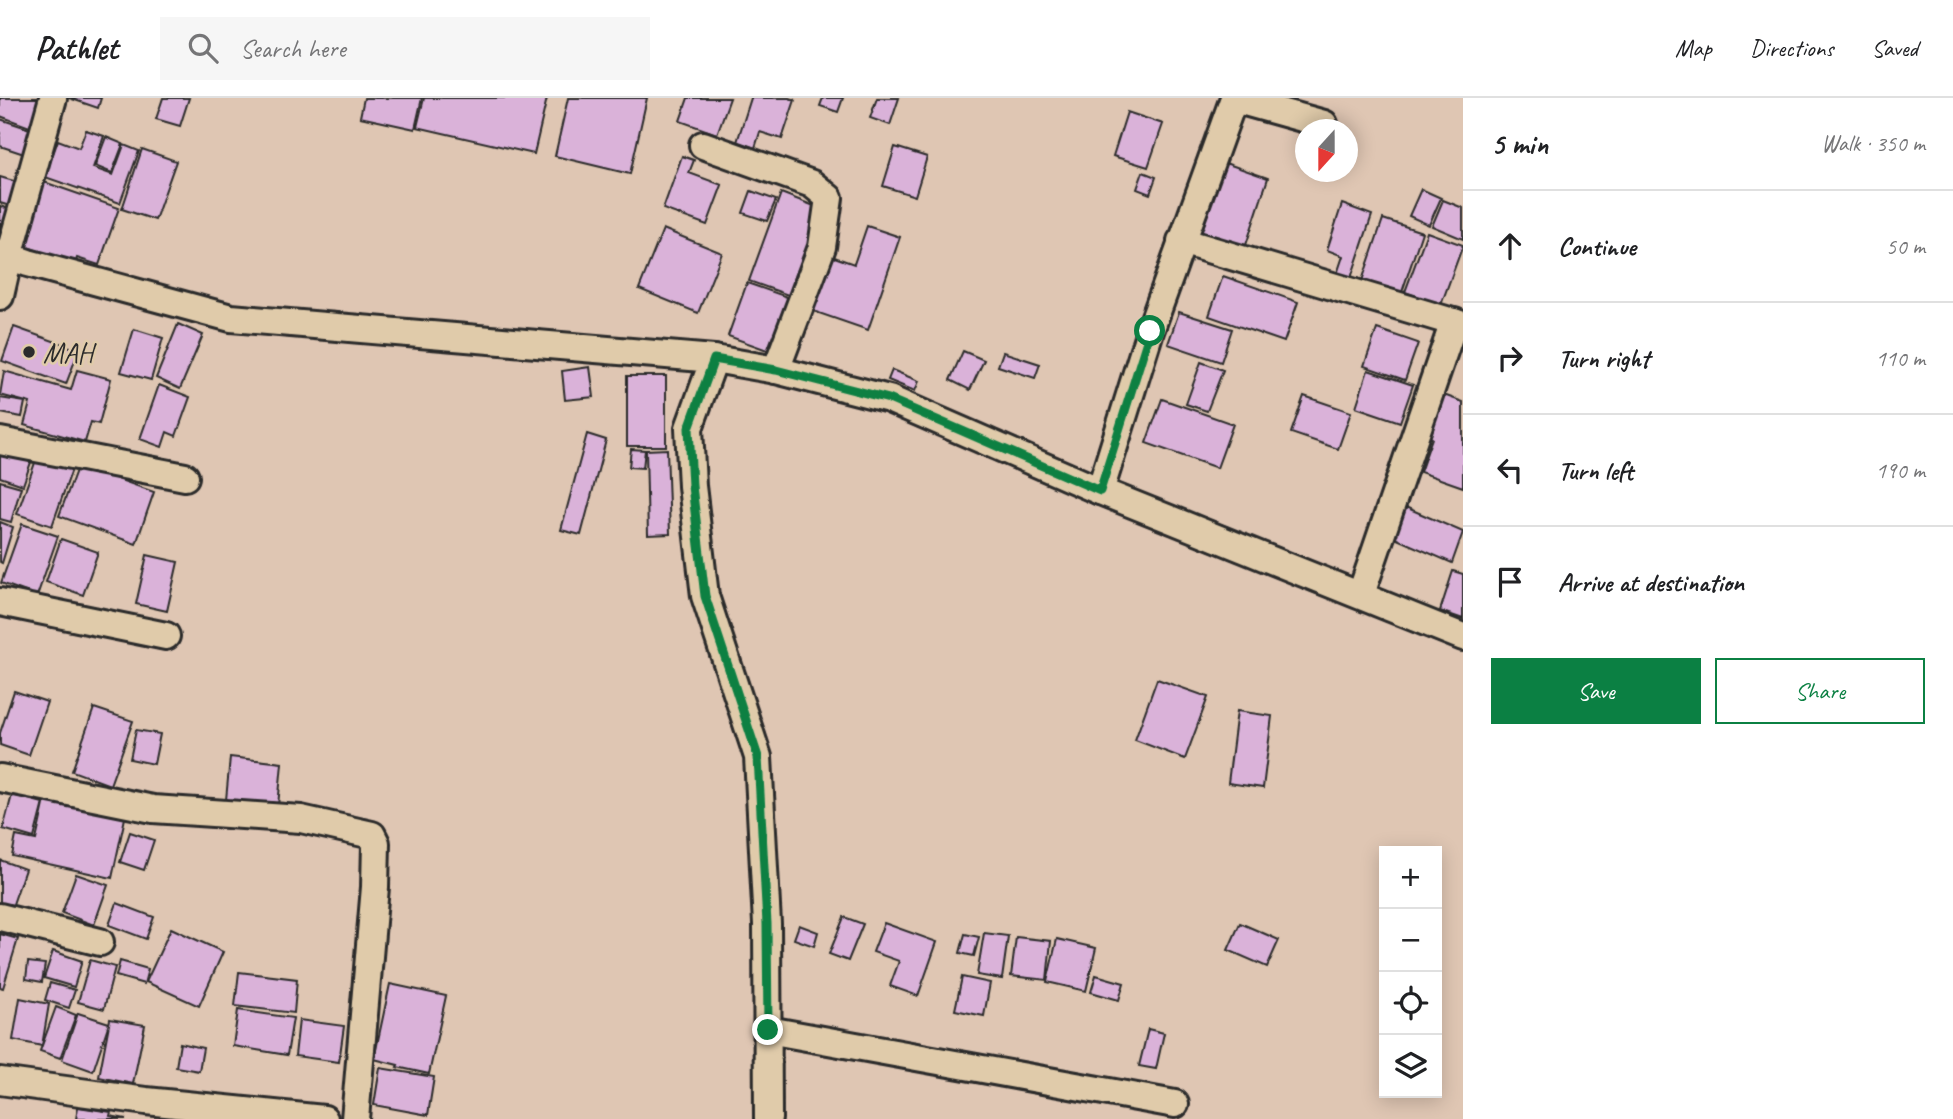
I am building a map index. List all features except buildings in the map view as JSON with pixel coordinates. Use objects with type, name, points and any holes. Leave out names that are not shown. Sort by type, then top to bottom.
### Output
[{"type":"street","points":[[0,296],[4,254],[53,98]]},
{"type":"street","points":[[1100,491],[1150,331],[1234,99],[1306,119]]},
{"type":"street","points":[[704,145],[811,184],[829,198],[822,247],[776,370]]},
{"type":"street","points":[[1181,241],[1458,324],[1360,594]]},
{"type":"street","points":[[4,254],[28,263],[231,318],[714,359],[776,370],[889,399],[1100,491],[1463,637]]},
{"type":"street","points":[[714,359],[689,428],[692,486],[705,596],[758,757],[767,924],[768,1119]]},
{"type":"street","points":[[0,441],[185,477]]},
{"type":"street","points":[[0,602],[166,636]]},
{"type":"street","points":[[0,778],[153,809],[300,819],[372,835],[376,843],[375,887],[355,1119]]},
{"type":"street","points":[[0,917],[100,942]]},
{"type":"street","points":[[768,1030],[1175,1104]]},
{"type":"street","points":[[0,1081],[146,1101],[324,1119]]},
{"type":"place","name":"MAH","points":[[29,352]]},
{"type":"route","points":[[768,1030],[767,924],[758,757],[705,596],[692,486],[689,428],[714,359],[776,370],[889,399],[1100,491],[1150,331]]}]
